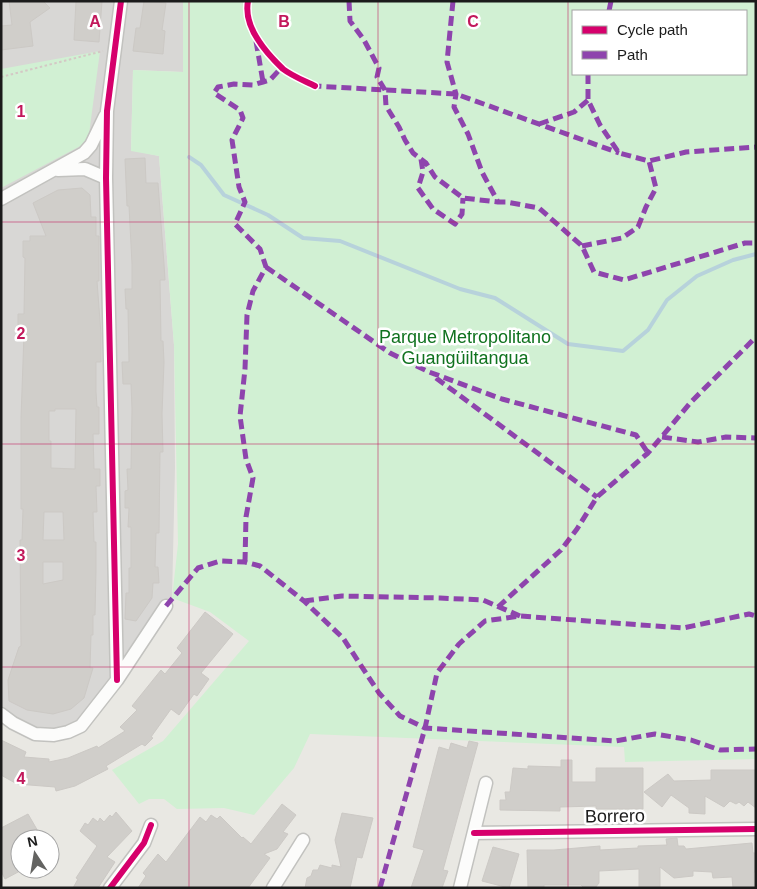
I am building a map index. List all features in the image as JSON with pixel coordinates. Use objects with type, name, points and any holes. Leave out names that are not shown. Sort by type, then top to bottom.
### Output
[{"type":"street","points":[[117,680],[106,178],[107,111],[121,1]]},
{"type":"street","points":[[1,199],[84,152],[90,145],[107,111]]},
{"type":"street","points":[[55,170],[85,169],[106,178]]},
{"type":"street","points":[[1,714],[13,723],[35,734],[54,735],[68,732],[81,726],[117,680],[166,606]]},
{"type":"street","points":[[460,888],[486,782]]},
{"type":"street","points":[[110,888],[144,843],[151,825]]},
{"type":"street","name":"Borrero","points":[[474,834],[756,828]]},
{"type":"street","points":[[273,888],[303,840]]},
{"type":"path","points":[[1,77],[104,50]]},
{"type":"shaded area","points":[[1,1],[183,1],[183,72],[133,70],[131,150],[159,156],[174,345],[175,468],[172,598],[79,728],[33,735],[1,712]]},
{"type":"green space","name":"Parque Metropolitano Guangüiltangua","points":[[183,1],[756,1],[756,759],[625,762],[624,747],[310,734],[294,768],[254,815],[224,808],[177,809],[164,799],[149,799],[139,804],[112,770],[163,741],[249,641],[210,612],[172,598],[178,544],[174,345],[159,156],[131,151],[133,70],[183,72]]},
{"type":"green space","points":[[100,51],[88,142],[1,188],[1,69]]},
{"type":"building","points":[[9,1],[43,1],[50,8],[30,22],[33,46],[1,50],[1,26],[12,25]]},
{"type":"building","points":[[76,1],[102,1],[99,42],[74,40]]},
{"type":"building","points":[[144,1],[166,3],[162,30],[165,31],[163,54],[133,51],[136,28],[140,28]]},
{"type":"building","points":[[145,158],[146,183],[158,183],[165,280],[160,280],[161,341],[163,341],[164,362],[163,452],[160,452],[159,533],[156,533],[155,567],[158,567],[159,583],[153,583],[152,598],[136,621],[125,619],[126,593],[129,593],[129,568],[131,568],[131,527],[128,527],[129,508],[125,508],[125,491],[128,490],[127,469],[131,469],[132,409],[131,384],[123,384],[122,362],[129,362],[128,309],[126,309],[125,289],[132,289],[132,264],[125,159]]},
{"type":"building","points":[[82,188],[90,195],[91,217],[96,217],[96,236],[99,236],[99,281],[97,281],[101,362],[96,362],[96,392],[97,407],[99,407],[99,434],[93,434],[94,469],[100,469],[100,486],[96,486],[97,512],[93,512],[96,570],[95,615],[93,615],[93,635],[91,635],[90,668],[93,668],[84,698],[71,709],[53,714],[27,710],[9,701],[8,680],[19,647],[21,646],[20,540],[22,540],[23,509],[21,509],[21,418],[24,334],[18,334],[18,314],[24,314],[25,258],[23,257],[23,241],[30,241],[30,236],[46,236],[33,203],[58,190]],"holes":[[[55,409],[76,409],[75,469],[51,468],[49,411],[55,411]],[[44,512],[63,512],[64,540],[43,540]],[[43,562],[63,562],[63,580],[43,584]]]},
{"type":"building","points":[[205,612],[233,634],[201,673],[209,679],[197,696],[194,694],[179,715],[171,709],[151,737],[153,738],[145,746],[142,744],[106,766],[108,769],[75,786],[56,791],[55,787],[17,784],[1,775],[1,740],[26,752],[24,757],[49,759],[49,762],[68,758],[97,746],[98,748],[125,731],[120,727],[137,710],[132,706],[161,670],[165,674],[182,653],[177,648]]},
{"type":"building","points":[[469,741],[478,743],[443,870],[448,871],[442,888],[411,888],[424,850],[413,847],[439,747],[449,750],[451,743],[467,748]]},
{"type":"building","points":[[561,760],[572,760],[572,782],[596,782],[596,768],[643,768],[643,809],[596,809],[596,806],[560,807],[560,811],[500,810],[500,800],[506,800],[505,792],[510,792],[513,768],[528,769],[528,766],[561,767]]},
{"type":"building","points":[[711,770],[756,770],[756,808],[748,802],[744,806],[739,802],[736,804],[730,801],[724,807],[705,796],[705,814],[689,813],[689,808],[671,795],[662,807],[644,792],[668,774],[674,781],[711,780]]},
{"type":"building","points":[[282,804],[296,815],[283,832],[288,834],[277,849],[264,854],[270,858],[248,888],[138,888],[146,876],[143,873],[158,854],[166,862],[200,817],[206,822],[211,815],[217,819],[220,816],[242,838],[251,844]]},
{"type":"building","points":[[116,812],[132,831],[107,857],[115,862],[98,888],[73,888],[78,879],[76,878],[97,846],[80,831],[85,823],[88,825],[93,818],[98,822],[100,818],[104,822],[110,815],[112,817]]},
{"type":"building","points":[[342,813],[373,818],[362,858],[357,857],[350,888],[305,888],[307,878],[311,876],[313,870],[318,870],[320,865],[332,868],[332,865],[341,867],[335,840]]},
{"type":"building","points":[[28,814],[37,829],[10,829],[10,876],[5,879],[1,871],[1,828]]},
{"type":"building","points":[[677,838],[678,846],[684,846],[686,849],[752,843],[753,853],[756,853],[754,888],[733,888],[732,877],[713,878],[712,872],[693,871],[693,876],[674,878],[660,867],[660,887],[639,888],[639,869],[599,871],[599,883],[595,888],[584,888],[581,885],[544,885],[544,888],[528,888],[527,850],[600,846],[600,850],[638,848],[638,846],[667,845],[666,839]]},
{"type":"building","points":[[493,847],[519,854],[509,888],[482,881]]},
{"type":"waterway","points":[[189,157],[201,165],[224,195],[268,215],[303,238],[340,241],[460,289],[495,298],[568,344],[623,351],[648,330],[667,300],[697,276],[733,260],[756,254]]},
{"type":"marked path","points":[[349,1],[350,21],[364,40],[379,68],[377,77],[385,90],[386,106],[413,153],[426,163],[435,177],[463,198],[498,202]]},
{"type":"marked path","points":[[453,1],[447,62],[456,94],[454,107],[468,134],[482,172],[498,202],[539,208],[582,246],[594,272],[624,280],[745,243],[756,243]]},
{"type":"marked path","points":[[609,10],[611,1]]},
{"type":"marked path","points":[[256,41],[263,82]]},
{"type":"marked path","points":[[245,562],[246,517],[253,478],[246,459],[240,416],[245,369],[247,315],[253,291],[266,267],[260,249],[235,224],[245,202],[239,187],[232,140],[243,118],[240,110],[214,93],[218,87],[234,84],[253,85],[270,80],[282,67]]},
{"type":"marked path","points":[[588,75],[588,100],[600,125],[619,153],[649,161],[686,152],[756,147]]},
{"type":"marked path","points":[[312,84],[315,86],[456,94],[619,153]]},
{"type":"marked path","points":[[539,124],[574,112],[588,100]]},
{"type":"marked path","points":[[421,159],[423,172],[418,188],[433,209],[455,224],[462,214],[463,198]]},
{"type":"marked path","points":[[582,246],[622,238],[638,227],[656,188],[649,161]]},
{"type":"marked path","points":[[266,267],[390,353],[429,372],[502,399],[636,435],[648,453]]},
{"type":"marked path","points":[[498,607],[561,550],[597,497],[648,453],[691,402],[756,337]]},
{"type":"marked path","points":[[436,378],[597,497]]},
{"type":"marked path","points":[[662,437],[698,442],[726,437],[756,438]]},
{"type":"marked path","points":[[166,606],[198,568],[220,561],[245,562],[260,566],[304,601],[343,638],[379,693],[400,716],[425,728],[615,741],[655,734],[691,740],[720,750],[756,749]]},
{"type":"marked path","points":[[304,601],[342,596],[483,600],[520,616]]},
{"type":"marked path","points":[[380,888],[425,728],[437,673],[459,644],[485,621],[520,616],[683,628],[749,614],[756,616]]},
{"type":"cycle path","points":[[117,680],[106,178],[107,111],[121,1]]},
{"type":"cycle path","points":[[248,1],[247,11],[252,29],[269,55],[283,69],[315,86]]},
{"type":"cycle path","points":[[110,888],[144,843],[151,825]]},
{"type":"cycle path","points":[[474,833],[756,829]]}]
